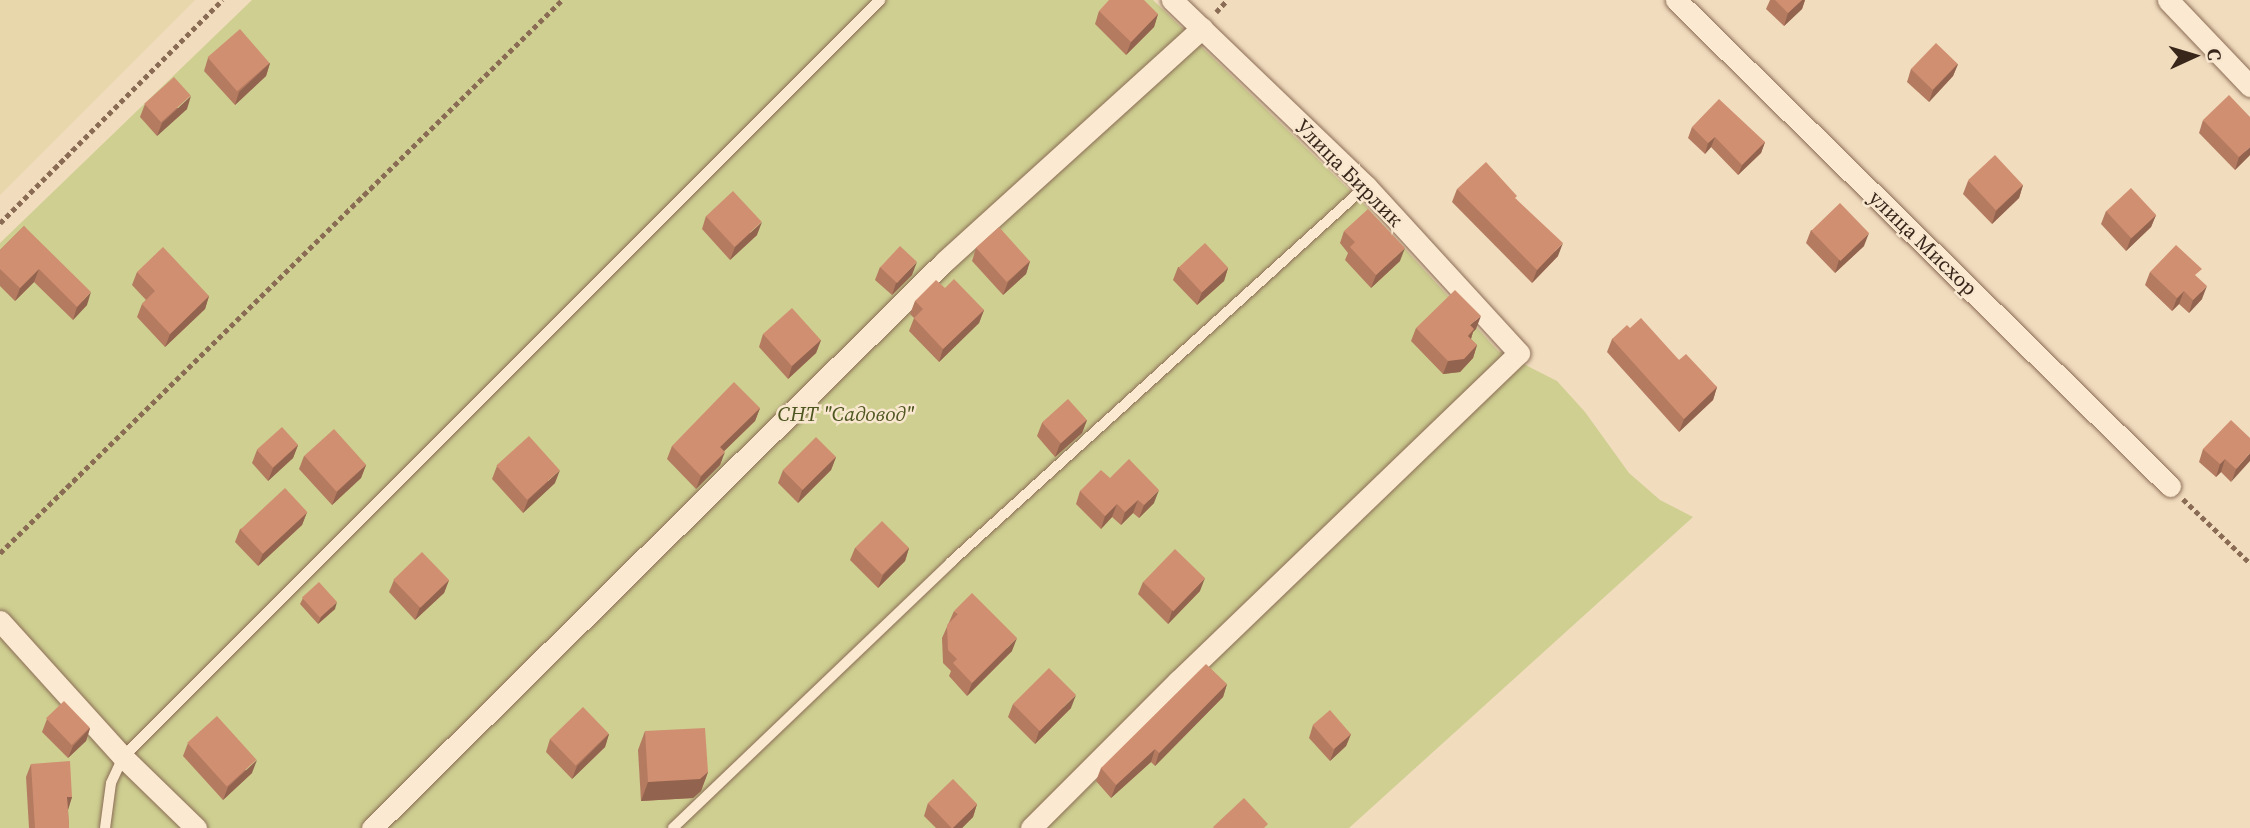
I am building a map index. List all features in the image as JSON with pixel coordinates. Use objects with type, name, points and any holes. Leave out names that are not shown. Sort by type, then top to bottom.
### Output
[{"type":"street","name":"Улица Бирлик","points":[[1031,828],[1178,681],[1519,353],[1366,186],[1172,0]]},
{"type":"street","name":"улица Мисхор","points":[[1676,0],[2170,486]]},
{"type":"street","points":[[2168,0],[2250,86]]},
{"type":"street","points":[[372,828],[945,261],[1202,28]]},
{"type":"street","points":[[0,621],[123,757],[196,828]]},
{"type":"lane","points":[[106,828],[111,783],[123,757],[880,0]]},
{"type":"lane","points":[[673,828],[961,553],[1366,186]]},
{"type":"path","points":[[0,223],[222,0]]},
{"type":"path","points":[[0,553],[562,0]]},
{"type":"path","points":[[2170,486],[2250,564]]},
{"type":"shaded area","points":[[0,0],[195,0],[0,195]]},
{"type":"green space","name":"СНТ \"Садовод\"","points":[[252,0],[1153,0],[1365,205],[1498,351],[1557,381],[1585,412],[1629,473],[1660,500],[1693,517],[1349,828],[0,828],[0,243]]},
{"type":"building","points":[[1109,0],[1144,0],[1158,14],[1131,42],[1099,11]]},
{"type":"building","points":[[1775,0],[1802,0],[1788,13]]},
{"type":"building","points":[[240,29],[270,63],[237,91],[208,57]]},
{"type":"building","points":[[1936,43],[1958,64],[1933,90],[1911,69]]},
{"type":"building","points":[[174,77],[191,96],[161,122],[144,104]]},
{"type":"building","points":[[2229,95],[2250,117],[2250,147],[2239,157],[2203,120]]},
{"type":"building","points":[[1719,99],[1765,142],[1742,165],[1715,137],[1708,143],[1692,127]]},
{"type":"building","points":[[1995,155],[2023,185],[1996,210],[1968,180]]},
{"type":"building","points":[[1486,162],[1517,196],[1515,198],[1563,243],[1537,270],[1457,189]]},
{"type":"building","points":[[2131,188],[2156,215],[2131,238],[2106,211]]},
{"type":"building","points":[[733,191],[762,222],[735,247],[706,216]]},
{"type":"building","points":[[1840,203],[1869,233],[1840,261],[1811,231]]},
{"type":"building","points":[[1368,209],[1405,248],[1376,275],[1350,247],[1355,242],[1344,231]]},
{"type":"building","points":[[24,226],[91,292],[77,307],[39,269],[20,288],[0,269],[0,250]]},
{"type":"building","points":[[999,227],[1030,261],[1007,282],[976,248]]},
{"type":"building","points":[[1205,243],[1228,268],[1202,292],[1179,268]]},
{"type":"building","points":[[2176,245],[2202,269],[2195,275],[2207,286],[2193,300],[2184,291],[2177,298],[2150,272]]},
{"type":"building","points":[[900,246],[917,262],[897,283],[880,267]]},
{"type":"building","points":[[163,247],[209,296],[170,334],[142,304],[155,291],[137,272]]},
{"type":"building","points":[[954,279],[984,310],[943,349],[914,318],[923,309],[915,301],[936,280],[945,288]]},
{"type":"building","points":[[1455,290],[1481,316],[1470,325],[1474,329],[1468,336],[1477,345],[1464,359],[1448,361],[1416,328]]},
{"type":"building","points":[[792,308],[821,340],[792,366],[763,334]]},
{"type":"building","points":[[1641,318],[1679,360],[1686,354],[1717,387],[1684,419],[1612,339],[1627,325],[1630,328]]},
{"type":"building","points":[[734,382],[760,408],[720,447],[725,452],[701,476],[672,446]]},
{"type":"building","points":[[1068,399],[1087,420],[1061,443],[1042,422]]},
{"type":"building","points":[[2231,420],[2250,438],[2250,453],[2236,469],[2225,459],[2220,464],[2203,449]]},
{"type":"building","points":[[282,427],[298,445],[273,468],[257,450]]},
{"type":"building","points":[[334,429],[366,465],[336,491],[304,456]]},
{"type":"building","points":[[529,436],[560,470],[527,500],[496,465]]},
{"type":"building","points":[[816,437],[836,457],[803,490],[783,470]]},
{"type":"building","points":[[1129,459],[1159,490],[1144,505],[1138,500],[1125,512],[1117,504],[1105,516],[1080,491],[1101,470],[1110,478]]},
{"type":"building","points":[[285,488],[308,512],[263,554],[240,530]]},
{"type":"building","points":[[882,521],[909,548],[882,575],[855,548]]},
{"type":"building","points":[[1175,549],[1205,578],[1173,611],[1143,582]]},
{"type":"building","points":[[422,552],[449,580],[420,608],[393,580]]},
{"type":"building","points":[[319,582],[337,602],[320,617],[302,597]]},
{"type":"building","points":[[972,593],[1017,638],[972,683],[953,663],[957,659],[948,650],[947,625],[958,614],[954,611]]},
{"type":"building","points":[[1206,664],[1227,684],[1159,753],[1155,749],[1116,785],[1101,768]]},
{"type":"building","points":[[1049,668],[1076,695],[1040,731],[1013,704]]},
{"type":"building","points":[[64,701],[90,728],[72,745],[46,718]]},
{"type":"building","points":[[583,707],[609,734],[576,766],[550,739]]},
{"type":"building","points":[[1330,710],[1351,734],[1334,749],[1313,725]]},
{"type":"building","points":[[217,716],[256,760],[227,787],[187,743]]},
{"type":"building","points":[[705,728],[708,772],[700,779],[648,782],[645,731]]},
{"type":"building","points":[[70,761],[72,797],[67,797],[69,828],[35,828],[31,764]]},
{"type":"building","points":[[953,779],[977,804],[952,828],[928,803]]},
{"type":"building","points":[[1244,798],[1268,824],[1264,828],[1213,827]]}]
